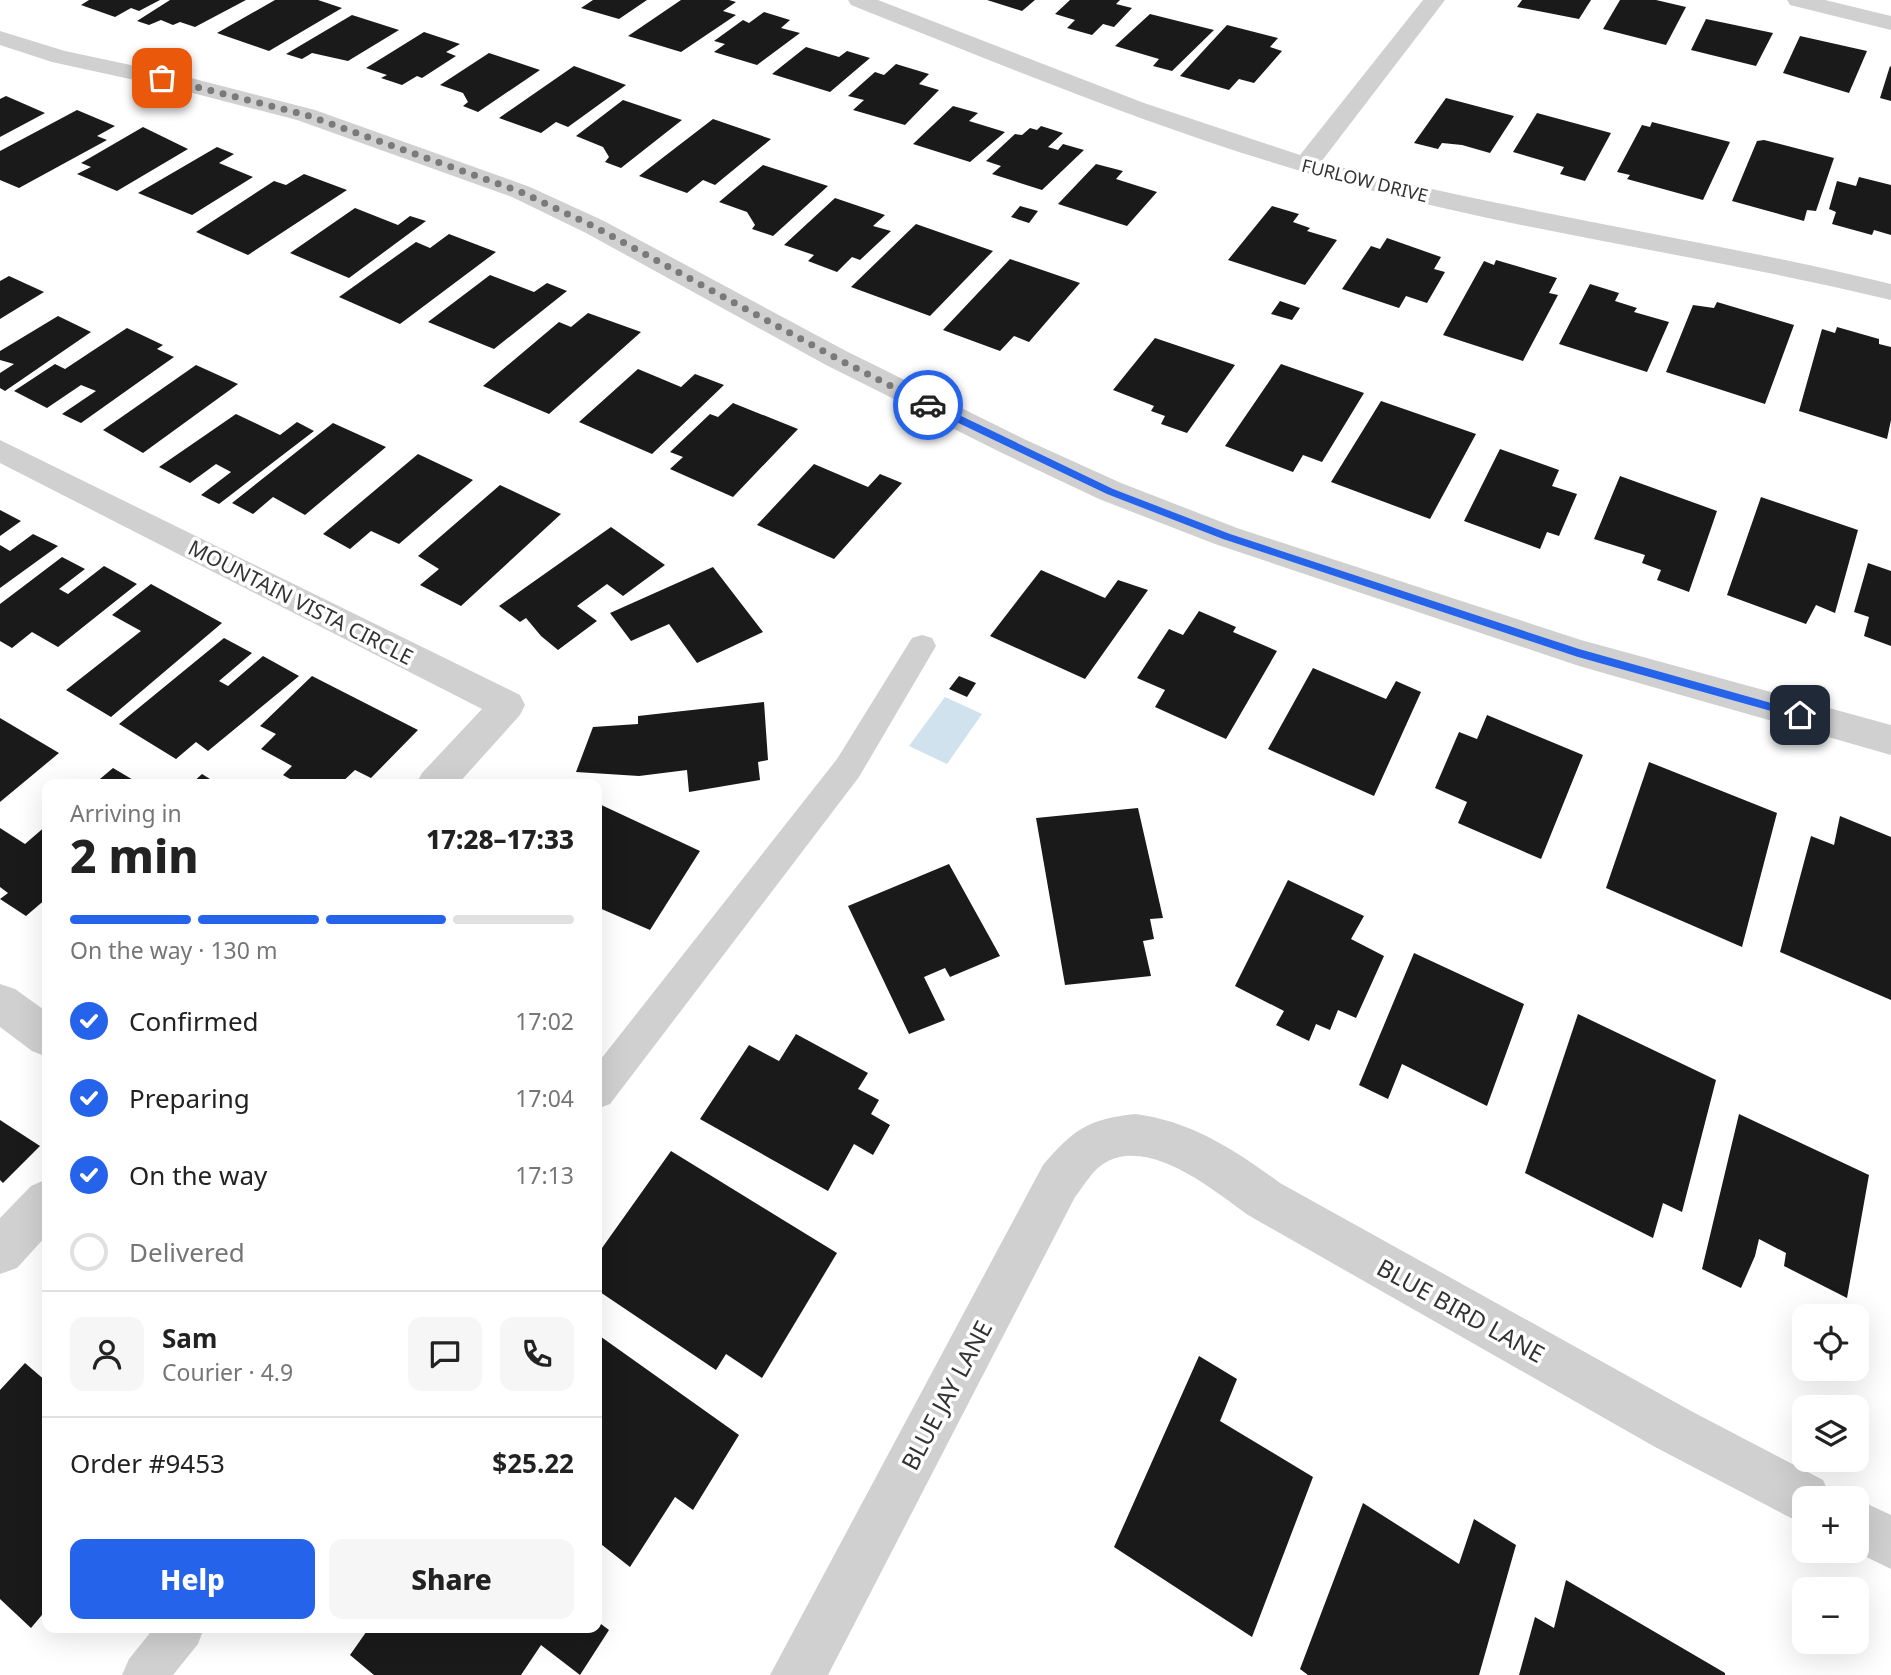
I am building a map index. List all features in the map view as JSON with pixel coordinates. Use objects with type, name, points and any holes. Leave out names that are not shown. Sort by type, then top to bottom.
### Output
[{"type":"street","name":"FURLOW DRIVE","points":[[859,0],[1146,113],[1305,165],[1527,219],[1766,262],[1891,292]]},
{"type":"street","points":[[1305,165],[1434,0]]},
{"type":"street","points":[[1798,0],[1891,23]]},
{"type":"street","points":[[0,38],[60,57],[187,84],[306,115],[521,192],[595,227],[836,358],[1013,446],[1110,491],[1226,536],[1578,653],[1891,740]]},
{"type":"street","name":"MOUNTAIN VISTA CIRCLE","points":[[0,450],[507,705],[440,779]]},
{"type":"street","points":[[0,1003],[42,1033]]},
{"type":"street","name":"BLUE BIRD LANE","points":[[1116,1135],[1175,1142],[1210,1160],[1264,1199],[1674,1429],[1792,1491]]},
{"type":"street","name":"BLUE JAY LANE","points":[[798,1675],[1059,1181],[1085,1150],[1116,1135]]},
{"type":"street","points":[[0,1251],[42,1207]]},
{"type":"street","points":[[1869,1531],[1891,1543]]},
{"type":"lane","points":[[602,1086],[848,768],[922,646]]},
{"type":"lane","points":[[145,1675],[178,1633]]},
{"type":"water","points":[[945,697],[982,714],[947,764],[909,746]]},
{"type":"building","points":[[89,0],[160,0],[139,11],[131,8],[115,17],[81,5]]},
{"type":"building","points":[[170,0],[246,0],[195,27],[180,22],[173,25],[161,20],[149,25],[137,21]]},
{"type":"building","points":[[275,0],[318,0],[342,8],[269,51],[217,33]]},
{"type":"building","points":[[593,0],[647,0],[619,19],[581,8]]},
{"type":"building","points":[[681,0],[729,0],[736,2],[723,11],[736,15],[681,52],[628,36]]},
{"type":"building","points":[[987,0],[1035,0],[1022,11]]},
{"type":"building","points":[[1070,0],[1120,0],[1116,4],[1132,8],[1114,27],[1103,24],[1092,35],[1067,28],[1075,20],[1055,14]]},
{"type":"building","points":[[1522,0],[1591,0],[1579,19],[1517,7]]},
{"type":"building","points":[[1620,0],[1656,0],[1686,7],[1666,45],[1603,29]]},
{"type":"building","points":[[764,12],[790,20],[781,28],[800,33],[757,65],[714,52],[725,44],[714,41],[743,20],[749,23]]},
{"type":"building","points":[[1150,14],[1214,30],[1172,71],[1153,66],[1159,59],[1115,46]]},
{"type":"building","points":[[352,15],[399,30],[348,61],[312,53],[302,59],[286,54]]},
{"type":"building","points":[[1706,19],[1773,33],[1756,66],[1691,50]]},
{"type":"building","points":[[1227,25],[1278,38],[1270,47],[1282,51],[1254,83],[1239,79],[1229,90],[1180,76]]},
{"type":"building","points":[[424,32],[460,44],[446,52],[456,56],[422,78],[417,76],[402,85],[381,78],[387,75],[366,68]]},
{"type":"building","points":[[1800,36],[1867,51],[1849,93],[1783,73]]},
{"type":"building","points":[[806,47],[839,57],[847,51],[870,58],[830,92],[772,74]]},
{"type":"building","points":[[489,53],[540,70],[478,112],[463,106],[468,102],[463,93],[440,85]]},
{"type":"building","points":[[896,64],[929,74],[919,84],[939,90],[905,125],[853,110],[864,100],[848,96],[875,72],[884,75]]},
{"type":"building","points":[[574,66],[626,85],[568,127],[556,122],[541,133],[499,118]]},
{"type":"building","points":[[1891,67],[1891,101],[1880,98]]},
{"type":"building","points":[[6,96],[45,113],[0,137],[0,99]]},
{"type":"building","points":[[1446,98],[1514,116],[1490,153],[1462,145],[1442,143],[1438,149],[1414,143]]},
{"type":"building","points":[[623,100],[682,120],[621,168],[605,162],[609,157],[603,147],[576,136]]},
{"type":"building","points":[[953,106],[978,113],[969,121],[1005,132],[970,162],[913,144]]},
{"type":"building","points":[[77,110],[115,126],[97,136],[107,140],[19,188],[0,180],[0,151]]},
{"type":"building","points":[[1537,113],[1611,133],[1585,181],[1560,174],[1564,167],[1513,152]]},
{"type":"building","points":[[713,119],[771,139],[715,185],[703,180],[687,193],[639,176]]},
{"type":"building","points":[[1652,122],[1730,142],[1703,200],[1627,179],[1630,175],[1617,172],[1642,125],[1650,127]]},
{"type":"building","points":[[1041,126],[1063,133],[1048,147],[1058,150],[1063,144],[1084,150],[1042,190],[992,174],[1001,166],[986,161],[1015,134],[1022,135],[1030,128],[1037,130]]},
{"type":"building","points":[[143,127],[188,149],[117,191],[77,174],[91,167],[81,163]]},
{"type":"building","points":[[1764,140],[1834,158],[1816,211],[1807,210],[1804,221],[1732,201],[1757,141]]},
{"type":"building","points":[[217,147],[234,154],[219,163],[253,177],[192,215],[138,193]]},
{"type":"building","points":[[1096,164],[1123,171],[1116,179],[1157,192],[1127,226],[1058,204]]},
{"type":"building","points":[[763,165],[828,186],[773,236],[752,229],[755,225],[747,212],[719,202]]},
{"type":"building","points":[[304,174],[347,190],[248,255],[196,232],[274,181],[286,185]]},
{"type":"building","points":[[1859,177],[1891,185],[1891,235],[1874,230],[1872,235],[1832,224],[1836,212],[1829,209],[1837,181],[1856,186]]},
{"type":"building","points":[[835,198],[885,215],[873,226],[891,231],[860,260],[852,257],[837,272],[808,261],[814,255],[784,245]]},
{"type":"building","points":[[1020,206],[1038,211],[1029,223],[1011,217]]},
{"type":"building","points":[[1272,206],[1299,214],[1293,222],[1310,228],[1307,231],[1337,240],[1305,285],[1228,260]]},
{"type":"building","points":[[355,208],[398,225],[410,216],[426,221],[349,278],[290,253]]},
{"type":"building","points":[[916,224],[993,251],[930,316],[851,287]]},
{"type":"building","points":[[449,234],[496,252],[400,324],[339,297],[416,242],[430,248]]},
{"type":"building","points":[[1387,238],[1441,257],[1434,269],[1445,272],[1427,303],[1406,296],[1399,308],[1342,289],[1371,246],[1380,249]]},
{"type":"building","points":[[1010,259],[1080,283],[1029,342],[1014,336],[1000,351],[943,330]]},
{"type":"building","points":[[1496,260],[1557,278],[1549,293],[1558,295],[1523,361],[1443,335],[1484,261],[1494,265]]},
{"type":"building","points":[[490,275],[534,292],[547,283],[567,291],[494,349],[428,322]]},
{"type":"building","points":[[9,276],[44,292],[0,319],[0,281]]},
{"type":"building","points":[[1590,284],[1619,293],[1615,301],[1637,308],[1634,312],[1669,322],[1647,372],[1559,344]]},
{"type":"building","points":[[1280,301],[1300,308],[1292,320],[1271,314]]},
{"type":"building","points":[[1717,302],[1794,325],[1765,404],[1666,372],[1693,305],[1714,308]]},
{"type":"building","points":[[588,313],[641,332],[549,414],[483,386],[559,322],[571,327]]},
{"type":"building","points":[[58,316],[91,332],[5,391],[0,388],[0,373],[14,364],[0,360],[0,351]]},
{"type":"building","points":[[1837,327],[1879,339],[1879,344],[1891,347],[1891,420],[1887,439],[1799,411],[1822,329],[1835,333]]},
{"type":"building","points":[[127,328],[163,345],[157,349],[174,357],[81,423],[62,414],[96,391],[81,385],[47,408],[14,391],[55,364],[65,369]]},
{"type":"building","points":[[1155,338],[1235,365],[1187,433],[1161,424],[1165,416],[1151,411],[1154,406],[1113,390]]},
{"type":"building","points":[[1281,364],[1364,393],[1322,462],[1303,455],[1293,472],[1225,446]]},
{"type":"building","points":[[196,365],[238,384],[143,453],[103,430]]},
{"type":"building","points":[[638,369],[681,387],[695,374],[724,385],[652,454],[579,422]]},
{"type":"building","points":[[1381,401],[1476,434],[1430,519],[1331,482]]},
{"type":"building","points":[[733,403],[798,429],[733,497],[670,469],[683,457],[670,452],[710,414],[718,417]]},
{"type":"building","points":[[236,414],[280,435],[297,422],[314,431],[219,504],[201,495],[231,472],[216,464],[190,483],[159,467]]},
{"type":"building","points":[[333,423],[386,447],[305,515],[273,497],[253,514],[232,503]]},
{"type":"building","points":[[1500,449],[1559,470],[1552,486],[1577,494],[1559,536],[1547,532],[1540,549],[1464,521]]},
{"type":"building","points":[[418,454],[473,480],[399,544],[371,531],[350,549],[323,534]]},
{"type":"building","points":[[814,464],[868,487],[880,474],[902,483],[834,559],[757,525]]},
{"type":"building","points":[[1620,476],[1717,511],[1689,592],[1657,580],[1661,570],[1642,563],[1645,555],[1594,539]]},
{"type":"building","points":[[500,485],[561,514],[461,606],[420,585],[439,569],[418,556]]},
{"type":"building","points":[[1761,497],[1858,530],[1835,613],[1816,605],[1806,624],[1727,595]]},
{"type":"building","points":[[0,510],[21,521],[0,536]]},
{"type":"building","points":[[611,527],[665,565],[623,596],[607,584],[577,606],[597,621],[558,650],[541,636],[526,618],[520,622],[499,606]]},
{"type":"building","points":[[33,534],[58,546],[0,588],[0,545],[10,551]]},
{"type":"building","points":[[62,557],[85,569],[59,589],[68,594],[104,566],[137,584],[58,647],[32,632],[12,648],[0,641],[0,604]]},
{"type":"building","points":[[1868,563],[1891,571],[1891,646],[1864,636],[1869,617],[1854,612]]},
{"type":"building","points":[[713,567],[763,632],[697,663],[669,624],[631,641],[610,613]]},
{"type":"building","points":[[1041,570],[1105,598],[1118,580],[1148,590],[1085,679],[990,636]]},
{"type":"building","points":[[151,584],[222,623],[111,717],[66,690],[141,631],[112,615]]},
{"type":"building","points":[[1199,611],[1236,627],[1233,632],[1277,651],[1226,739],[1155,707],[1165,690],[1137,678],[1169,629],[1183,635]]},
{"type":"building","points":[[224,638],[252,653],[219,681],[228,686],[263,656],[299,676],[208,751],[196,742],[176,759],[119,724]]},
{"type":"building","points":[[1313,668],[1386,699],[1396,681],[1421,692],[1374,796],[1268,749]]},
{"type":"building","points":[[312,676],[418,730],[371,778],[355,770],[345,779],[290,779],[283,775],[292,766],[261,749],[276,734],[260,726]]},
{"type":"building","points":[[959,676],[976,683],[967,697],[949,689]]},
{"type":"building","points":[[764,702],[768,760],[758,762],[760,780],[689,792],[687,770],[639,776],[576,772],[593,727],[638,724],[638,716]]},
{"type":"building","points":[[1487,715],[1583,755],[1541,859],[1458,823],[1467,802],[1435,788],[1459,732],[1477,739]]},
{"type":"building","points":[[0,718],[59,753],[0,802]]},
{"type":"building","points":[[1649,762],[1777,813],[1742,947],[1606,888]]},
{"type":"building","points":[[113,768],[132,779],[100,779]]},
{"type":"building","points":[[202,774],[210,779],[196,779]]},
{"type":"building","points":[[602,805],[700,851],[650,930],[602,909]]},
{"type":"building","points":[[1138,808],[1163,918],[1150,919],[1154,939],[1143,941],[1151,976],[1065,985],[1036,818]]},
{"type":"building","points":[[1840,816],[1891,837],[1891,1000],[1780,952],[1811,836],[1834,845]]},
{"type":"building","points":[[0,828],[25,844],[42,829],[42,902],[26,916],[0,899],[8,893],[0,887]]},
{"type":"building","points":[[949,864],[1000,956],[950,977],[945,968],[924,977],[945,1020],[909,1034],[848,906]]},
{"type":"building","points":[[1288,880],[1364,916],[1351,939],[1384,956],[1356,1018],[1338,1010],[1330,1030],[1316,1024],[1309,1041],[1276,1025],[1284,1011],[1235,986]]},
{"type":"building","points":[[1414,953],[1524,1004],[1487,1106],[1402,1064],[1388,1099],[1359,1085]]},
{"type":"building","points":[[1578,1014],[1716,1080],[1682,1212],[1663,1203],[1653,1238],[1525,1173]]},
{"type":"building","points":[[796,1034],[868,1073],[858,1089],[879,1100],[871,1114],[890,1125],[873,1155],[854,1144],[828,1191],[700,1119],[749,1045],[779,1061]]},
{"type":"building","points":[[1739,1114],[1869,1175],[1847,1298],[1784,1266],[1786,1253],[1759,1239],[1755,1256],[1741,1288],[1702,1269]]},
{"type":"building","points":[[0,1120],[40,1146],[3,1183],[0,1180]]},
{"type":"building","points":[[671,1151],[837,1253],[762,1378],[726,1354],[716,1370],[602,1293],[602,1248]]},
{"type":"building","points":[[602,1338],[739,1435],[693,1510],[675,1497],[630,1567],[602,1545]]},
{"type":"building","points":[[1199,1356],[1237,1379],[1220,1421],[1313,1477],[1252,1637],[1114,1547]]},
{"type":"building","points":[[25,1363],[42,1378],[42,1615],[31,1628],[0,1599],[0,1390]]},
{"type":"building","points":[[1363,1503],[1459,1564],[1474,1519],[1516,1545],[1479,1675],[1308,1675],[1300,1669]]},
{"type":"building","points":[[1566,1580],[1725,1675],[1519,1675],[1535,1617],[1554,1628]]},
{"type":"building","points":[[602,1625],[609,1630],[580,1675],[541,1645],[521,1675],[374,1675],[350,1655],[365,1633],[602,1633]]},
{"type":"way so far","points":[[162,78],[306,115],[521,192],[595,227],[928,405]]},
{"type":"route","points":[[928,405],[1110,491],[1226,536],[1578,653],[1800,715]]}]
